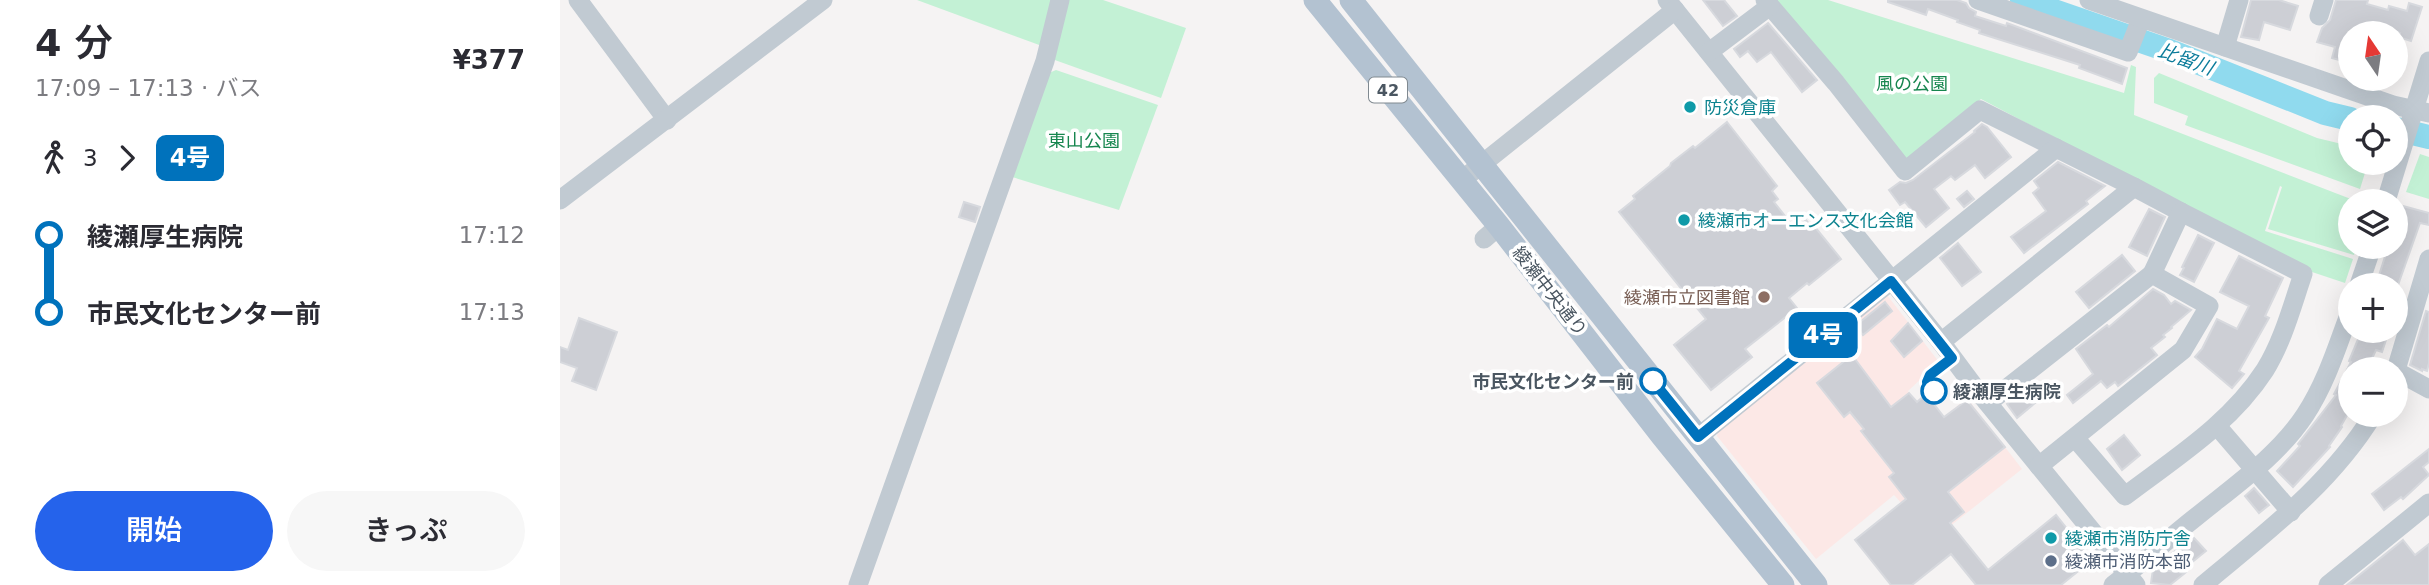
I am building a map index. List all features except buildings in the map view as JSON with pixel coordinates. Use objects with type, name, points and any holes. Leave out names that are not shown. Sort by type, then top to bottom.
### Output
[{"type":"main road","name":"綾瀬中央通り","points":[[1315,0],[1462,180],[1492,232],[1783,585]]},
{"type":"main road","name":"綾瀬中央通り","points":[[1351,0],[1816,585]]},
{"type":"street","points":[[578,0],[667,120]]},
{"type":"street","points":[[560,200],[823,0]]},
{"type":"street","points":[[858,585],[1045,61],[1060,0]]},
{"type":"street","points":[[1978,0],[2127,52],[2136,31]]},
{"type":"street","points":[[2089,0],[2136,31],[2225,47],[2393,105],[2415,123]]},
{"type":"street","points":[[2225,47],[2239,0]]},
{"type":"street","points":[[1709,52],[1767,3],[1836,83],[1905,171],[1980,110],[2303,274],[2277,347],[2265,370],[2241,401],[2217,426],[2125,496],[2075,438]]},
{"type":"street","points":[[1462,180],[1671,5],[2039,466],[2125,581],[2280,446],[2304,416],[2328,373],[2339,343]]},
{"type":"street","points":[[2390,189],[2415,123],[2429,61]]},
{"type":"street","points":[[1698,437],[2056,148]]},
{"type":"street","points":[[1941,342],[2134,187]]},
{"type":"street","points":[[1987,403],[2152,274],[2181,212]]},
{"type":"street","points":[[2400,357],[2429,259]]},
{"type":"street","points":[[2039,466],[2183,350],[2209,306],[2152,274]]},
{"type":"street","points":[[2408,378],[2429,389]]},
{"type":"street","points":[[2217,426],[2291,512]]},
{"type":"street","points":[[2203,585],[2291,512],[2333,470],[2365,427]]},
{"type":"street","points":[[2328,585],[2429,503]]},
{"type":"shaded area","name":"綾瀬厚生病院","points":[[1887,295],[1939,362],[1908,391],[1935,424],[1967,398],[2022,469],[1934,539],[1894,495],[1816,559],[1717,436],[1718,426]]},
{"type":"green space","points":[[917,0],[1055,0],[1042,46]]},
{"type":"green space","points":[[1069,0],[1103,0],[1186,28],[1161,98],[1052,59]]},
{"type":"green space","name":"風の公園","points":[[1772,0],[1828,0],[2124,93],[2131,65],[2136,67],[2134,115],[2338,194],[2338,250],[2268,229],[2282,187],[2280,186],[2265,231],[2338,254],[2338,259],[2353,259],[2348,273],[2338,273],[2338,281],[2306,270],[1981,99],[1910,160],[1903,159]]},
{"type":"green space","name":"東山公園","points":[[1056,70],[1158,105],[1119,210],[1009,176],[1049,73]]},
{"type":"green space","points":[[2159,73],[2317,138],[2338,143],[2338,175],[2364,175],[2360,189],[2185,125],[2188,116],[2154,103],[2154,78]]},
{"type":"green space","points":[[2420,154],[2429,157],[2429,199],[2408,193]]},
{"type":"waterway","name":"比留川","points":[[2022,0],[2167,50],[2338,116]]},
{"type":"waterway","name":"比留川","points":[[2408,132],[2429,137]]},
{"type":"bus line","name":"4号","points":[[1653,381],[1698,437],[1891,281],[1952,358],[1930,375],[1927,382],[1934,391]]},
{"type":"place","name":"防災倉庫","points":[[1690,107]]},
{"type":"place","name":"綾瀬市オーエンス文化会館","points":[[1684,220]]},
{"type":"place","name":"綾瀬市立図書館","points":[[1764,297]]},
{"type":"place","name":"市民文化センター前","points":[[1653,381]]},
{"type":"place","name":"綾瀬厚生病院","points":[[1934,391]]},
{"type":"place","name":"綾瀬市消防庁舎","points":[[2051,538]]},
{"type":"place","name":"綾瀬市消防本部","points":[[2051,561]]}]
